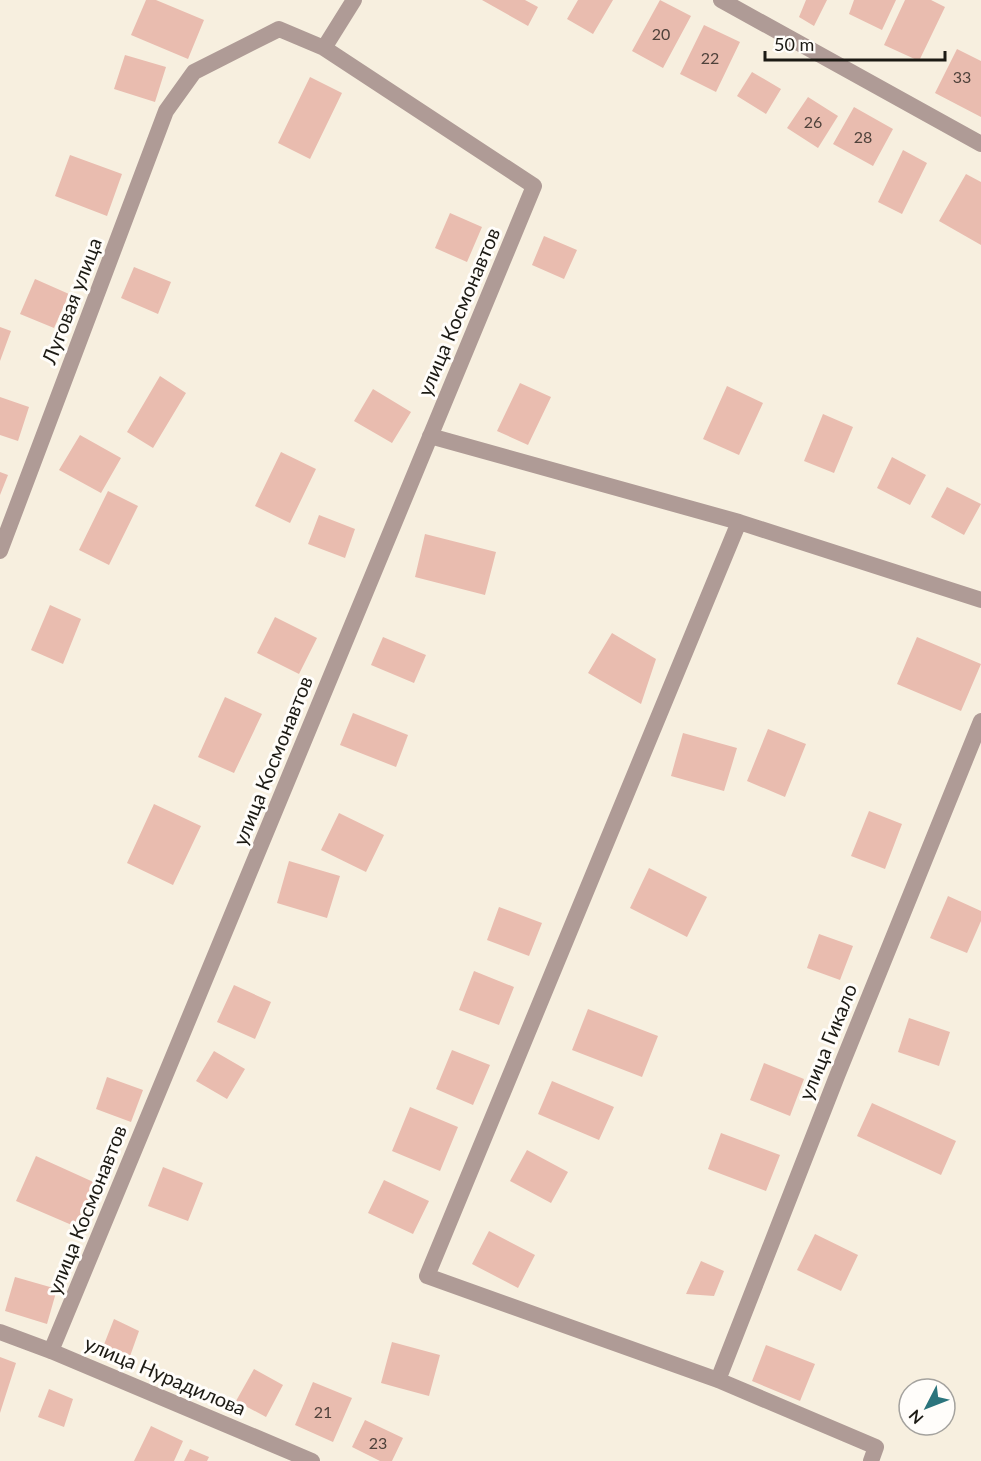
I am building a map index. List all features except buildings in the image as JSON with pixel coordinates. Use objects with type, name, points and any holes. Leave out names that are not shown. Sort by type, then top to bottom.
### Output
[{"type":"street","points":[[324,48],[354,0]]},
{"type":"street","points":[[721,0],[981,144]]},
{"type":"street","name":"Луговая улица","points":[[0,551],[166,111],[194,72],[279,29],[324,48]]},
{"type":"street","name":"улица Космонавтов","points":[[51,1351],[534,186],[324,48]]},
{"type":"street","points":[[430,436],[739,522],[981,600]]},
{"type":"street","points":[[739,522],[427,1276],[718,1380],[876,1447],[872,1461]]},
{"type":"street","name":"улица Гикало","points":[[718,1380],[837,1076],[981,721]]},
{"type":"street","name":"улица Нурадилова","points":[[0,1332],[51,1351],[312,1461]]}]
